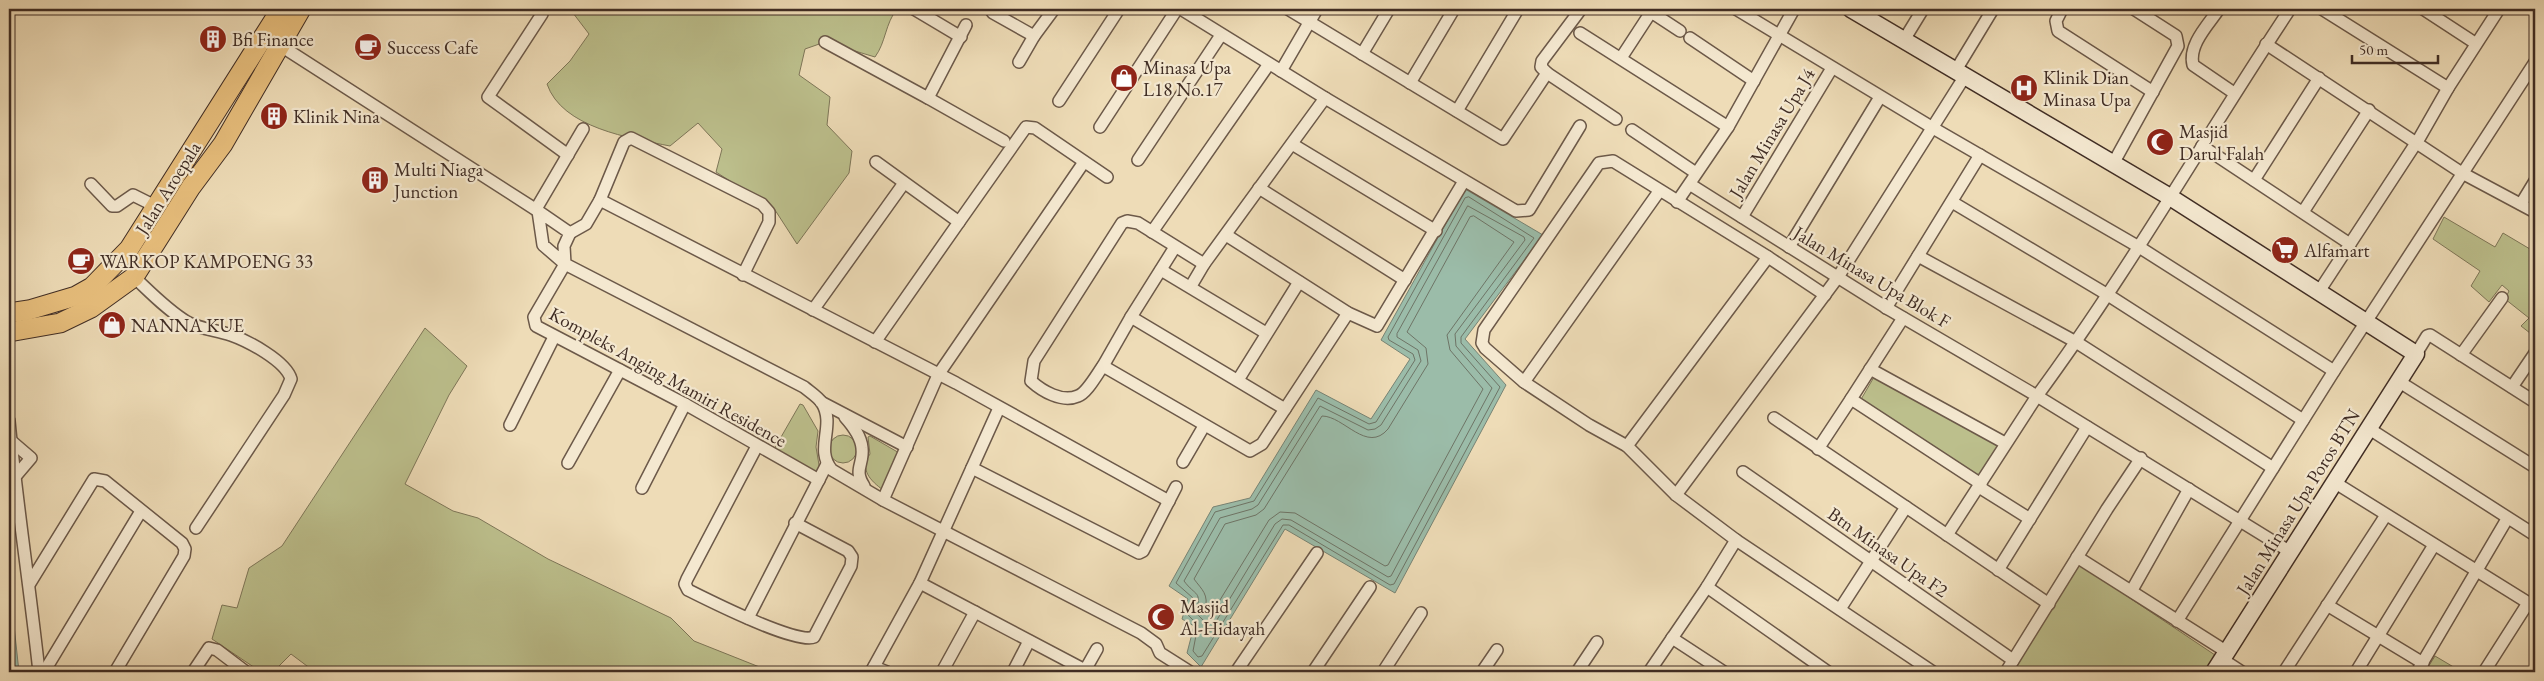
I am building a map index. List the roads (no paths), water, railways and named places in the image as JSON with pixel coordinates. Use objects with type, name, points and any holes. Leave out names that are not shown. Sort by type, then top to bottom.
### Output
[{"type":"main road","name":"Jalan Aroepala","points":[[9,313],[51,304],[76,296],[92,286],[129,249],[280,9]]},
{"type":"main road","name":"Jalan Aroepala","points":[[9,332],[60,323],[91,308],[134,277],[191,187],[223,144],[278,44],[300,9]]},
{"type":"street","points":[[914,9],[961,37]]},
{"type":"street","points":[[990,9],[993,13],[1034,36]]},
{"type":"street","points":[[1019,62],[1034,36],[1054,9]]},
{"type":"street","points":[[1059,102],[1119,9]]},
{"type":"street","points":[[1100,127],[1179,9],[1516,211],[1525,212],[1580,126]]},
{"type":"street","points":[[1288,9],[1503,139],[1547,73]]},
{"type":"street","points":[[1281,71],[1317,9]]},
{"type":"street","points":[[1362,54],[1389,9]]},
{"type":"street","points":[[1410,83],[1454,9]]},
{"type":"street","points":[[1457,111],[1518,9]]},
{"type":"street","points":[[1581,9],[1542,60],[1541,67],[1547,73],[1616,119]]},
{"type":"street","points":[[1736,9],[1880,97],[2139,247],[2334,371]]},
{"type":"street","points":[[1678,202],[1728,127],[1794,9]]},
{"type":"street","points":[[1904,40],[1923,9]]},
{"type":"street","points":[[1676,495],[1838,277],[1934,128],[1993,9]]},
{"type":"street","points":[[2062,9],[2056,21],[2058,31],[2153,92]]},
{"type":"street","points":[[2114,162],[2178,46],[2176,36],[2134,9]]},
{"type":"street","points":[[2219,9],[2194,47],[2191,56],[2193,65],[2234,93]]},
{"type":"street","points":[[1948,535],[2005,443],[2108,295],[2234,93],[2290,9]]},
{"type":"street","points":[[2322,9],[2448,88]]},
{"type":"street","points":[[2423,9],[2475,43]]},
{"type":"street","points":[[2318,292],[2416,142],[2475,43],[2499,9]]},
{"type":"street","points":[[1856,10],[2170,196],[2416,354]]},
{"type":"street","points":[[542,14],[488,97],[568,154]]},
{"type":"street","points":[[1621,58],[1647,14],[1680,31]]},
{"type":"street","points":[[928,98],[966,25]]},
{"type":"street","points":[[1580,33],[1728,127]]},
{"type":"street","points":[[1138,160],[1221,34]]},
{"type":"street","points":[[1690,38],[1754,81]]},
{"type":"street","points":[[825,42],[1004,141]]},
{"type":"street","points":[[278,44],[570,233],[586,224],[600,200],[624,142],[631,138],[762,204],[769,212],[769,222],[743,275]]},
{"type":"street","points":[[2266,44],[2462,173],[2535,212]]},
{"type":"street","points":[[2177,621],[2334,371],[2367,324],[2462,173],[2535,62]]},
{"type":"street","points":[[1152,232],[1269,64]]},
{"type":"street","name":"Jalan Minasa Upa J4","points":[[1742,217],[1832,68]]},
{"type":"street","points":[[2254,180],[2319,78]]},
{"type":"street","points":[[1789,247],[1880,97]]},
{"type":"street","points":[[1191,286],[1204,264],[1325,98]]},
{"type":"street","points":[[2303,212],[2369,110]]},
{"type":"street","points":[[875,342],[1026,127],[1035,128],[1107,178]]},
{"type":"street","points":[[583,129],[537,210],[543,245],[565,264],[804,387],[821,402],[907,447]]},
{"type":"street","points":[[1632,130],[1696,173]]},
{"type":"street","points":[[1292,144],[1436,231]]},
{"type":"street","points":[[2202,146],[2350,244]]},
{"type":"street","points":[[1886,308],[1980,155]]},
{"type":"street","points":[[1825,295],[1768,257],[1613,161],[1599,163],[1484,330],[1482,343],[1485,348],[1524,382],[1588,425],[1627,446],[1676,495],[1736,540],[1840,609],[1916,668],[1933,672]]},
{"type":"street","points":[[876,162],[904,184],[960,222]]},
{"type":"street","points":[[883,500],[938,375],[1084,162]]},
{"type":"street","points":[[1226,235],[1348,313],[1377,326],[1436,231],[1464,181]]},
{"type":"street","points":[[2522,204],[2535,181]]},
{"type":"street","points":[[91,184],[112,206],[117,206],[133,195],[157,207]]},
{"type":"street","points":[[813,310],[904,184]]},
{"type":"street","name":"Jalan Minasa Upa Blok F","points":[[1691,184],[1886,308],[2141,458],[2289,552]]},
{"type":"street","points":[[1259,188],[1406,280]]},
{"type":"street","points":[[1524,382],[1660,190]]},
{"type":"street","points":[[600,200],[938,375],[1169,502]]},
{"type":"street","points":[[1952,202],[2108,295],[2303,420]]},
{"type":"street","points":[[1175,247],[1103,366],[1078,396],[1064,397],[1046,392],[1031,381],[1034,361],[1122,223],[1135,222],[1204,264]]},
{"type":"street","name":"Kompleks Anging Mamiri Residence","points":[[570,233],[564,246],[565,264],[534,317],[536,326],[685,404],[819,480]]},
{"type":"street","points":[[1918,256],[2076,342],[2273,468]]},
{"type":"street","points":[[1627,446],[1768,257]]},
{"type":"street","points":[[1161,270],[1191,286],[1266,333]]},
{"type":"street","points":[[134,277],[186,322],[230,335],[249,343],[281,364],[290,372],[292,379],[284,395],[196,528]]},
{"type":"street","points":[[1238,380],[1299,282]]},
{"type":"street","points":[[2502,298],[2460,355],[2535,402]]},
{"type":"street","points":[[1103,366],[1250,451],[1262,444],[1348,313]]},
{"type":"street","points":[[1131,317],[1285,409]]},
{"type":"street","points":[[1818,449],[1903,318]]},
{"type":"street","name":"Jalan Minasa Upa Poros BTN","points":[[2221,661],[2428,335],[2460,355]]},
{"type":"street","points":[[510,425],[554,337]]},
{"type":"street","points":[[2512,387],[2535,353]]},
{"type":"street","points":[[1870,369],[2005,443]]},
{"type":"street","points":[[568,463],[620,370]]},
{"type":"street","points":[[2398,381],[2535,467]]},
{"type":"street","points":[[1851,399],[2030,519]]},
{"type":"street","points":[[821,402],[828,426],[824,444],[827,464],[832,470],[883,500],[1141,633],[1156,644],[1160,653],[1190,672]]},
{"type":"street","points":[[642,488],[685,404]]},
{"type":"street","points":[[887,672],[873,670],[920,583],[999,408]]},
{"type":"street","points":[[840,412],[857,431],[860,440],[862,448],[858,478],[865,488]]},
{"type":"street","points":[[1774,418],[2049,604]]},
{"type":"street","points":[[9,421],[14,478],[30,583],[39,672]]},
{"type":"street","points":[[1183,462],[1204,426]]},
{"type":"street","points":[[1998,570],[2087,427]]},
{"type":"street","points":[[2368,428],[2507,519],[2535,535]]},
{"type":"street","points":[[10,440],[31,458],[29,464],[14,478]]},
{"type":"street","points":[[757,446],[685,584],[688,590],[748,618],[804,639],[814,637],[852,566],[852,557],[848,551],[796,523]]},
{"type":"street","points":[[2006,672],[2077,556],[2141,458]]},
{"type":"street","points":[[748,618],[827,464]]},
{"type":"street","points":[[972,468],[1137,552],[1143,551],[1176,487]]},
{"type":"street","name":"Btn Minasa Upa F2","points":[[1743,472],[1871,563],[2013,660]]},
{"type":"street","points":[[30,583],[92,481],[97,478],[105,481],[182,543],[186,553],[115,672]]},
{"type":"street","points":[[2334,482],[2532,605],[2484,672]]},
{"type":"street","points":[[2132,590],[2189,489]]},
{"type":"street","points":[[1840,609],[1906,507]]},
{"type":"street","points":[[44,672],[141,511]]},
{"type":"street","points":[[2284,672],[2386,515]]},
{"type":"street","points":[[2327,605],[2380,636],[2420,668],[2507,519]]},
{"type":"street","points":[[1649,672],[1707,587],[1736,540]]},
{"type":"street","points":[[2356,672],[2380,636],[2434,545]]},
{"type":"street","points":[[1236,672],[1318,553]]},
{"type":"street","points":[[2077,556],[2177,621],[2221,661],[2242,672]]},
{"type":"street","points":[[920,583],[1085,671],[1097,649]]},
{"type":"street","points":[[1313,672],[1370,587]]},
{"type":"street","points":[[1707,587],[1828,672]]},
{"type":"street","points":[[942,672],[975,612]]},
{"type":"street","points":[[1383,672],[1421,613]]},
{"type":"street","points":[[1672,638],[1721,671]]},
{"type":"street","points":[[1013,672],[1029,641]]},
{"type":"street","points":[[1577,672],[1597,642]]},
{"type":"street","points":[[193,672],[207,649],[212,648],[246,672]]},
{"type":"street","points":[[1482,672],[1497,650]]},
{"type":"water","points":[[1465,189],[1543,235],[1465,339],[1506,385],[1395,593],[1285,529],[1201,667],[1187,653],[1194,626],[1182,619],[1188,599],[1169,586],[1213,507],[1250,498],[1316,390],[1371,419],[1410,359],[1381,340]]},
{"type":"water","points":[[9,579],[19,672],[9,672]]},
{"type":"place","name":"Bfi Finance","points":[[213,39]]},
{"type":"place","name":"Success Cafe","points":[[368,47]]},
{"type":"place","name":"Minasa Upa L18 No.17","points":[[1124,78]]},
{"type":"place","name":"Klinik Dian Minasa Upa","points":[[2024,88]]},
{"type":"place","name":"Klinik Nina","points":[[274,116]]},
{"type":"place","name":"Masjid Darul Falah","points":[[2160,142]]},
{"type":"place","name":"Multi Niaga Junction","points":[[375,180]]},
{"type":"place","name":"Alfamart","points":[[2285,250]]},
{"type":"place","name":"WARKOP KAMPOENG 33","points":[[81,261]]},
{"type":"place","name":"NANNA KUE","points":[[112,325]]},
{"type":"place","name":"Masjid Al-Hidayah","points":[[1161,617]]}]
